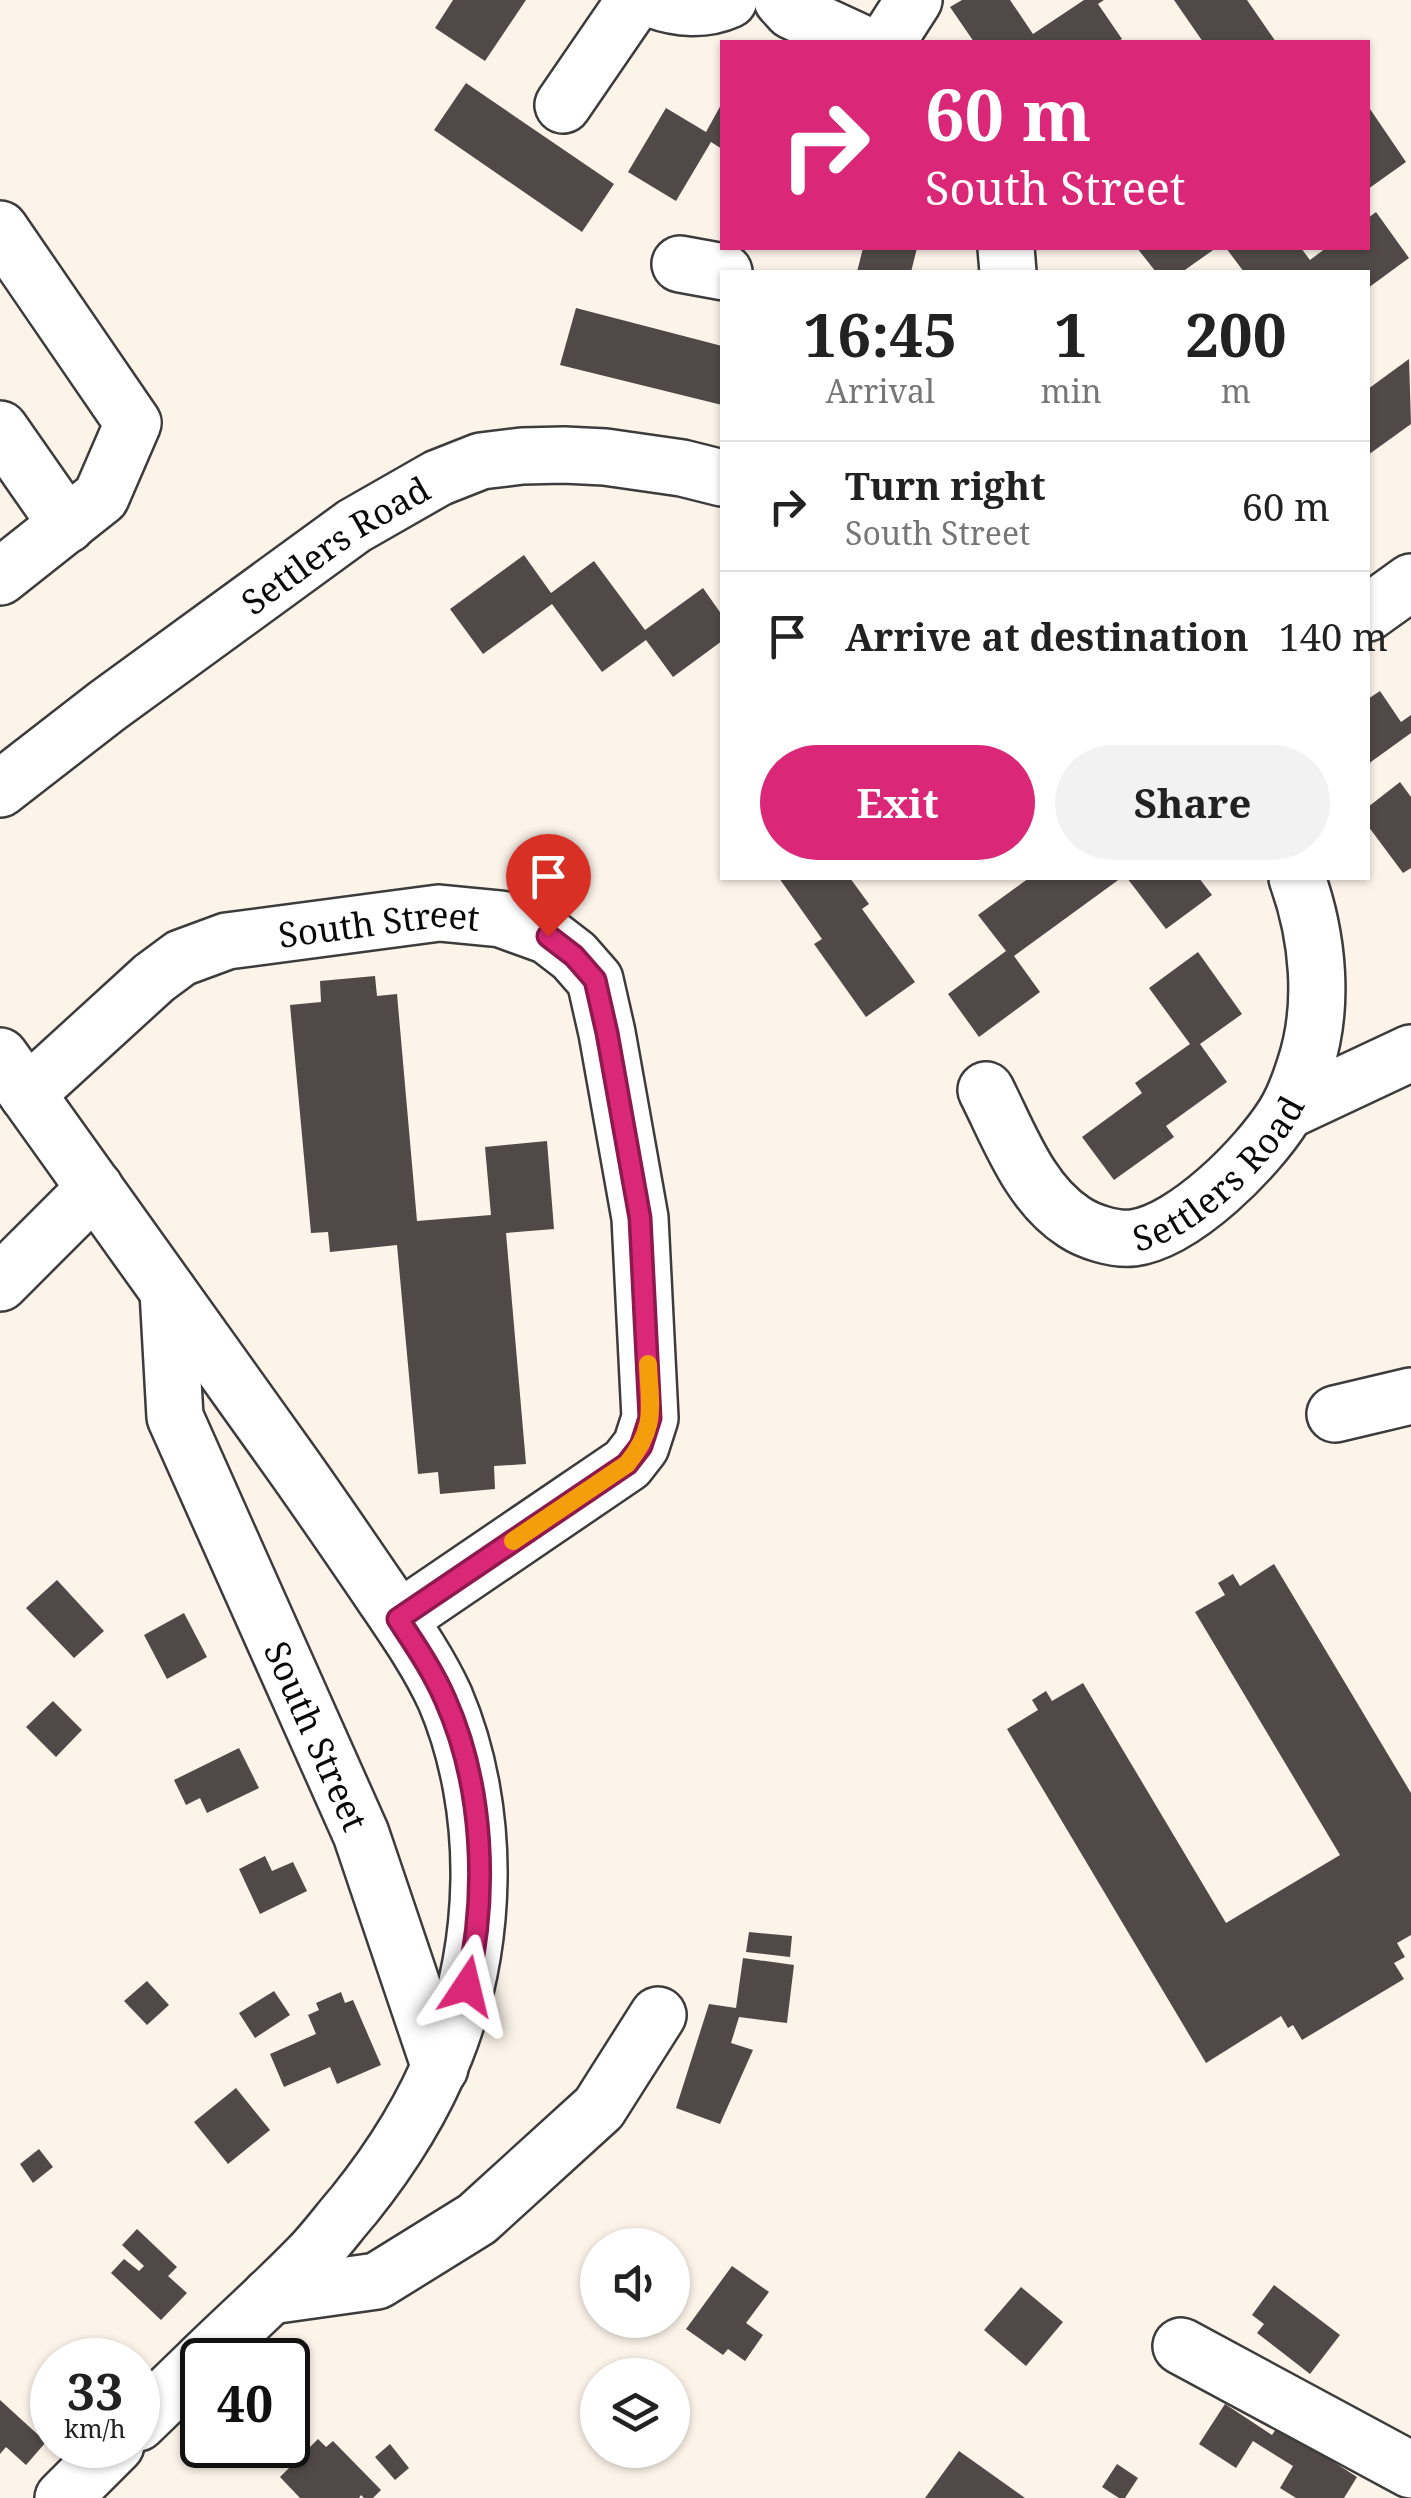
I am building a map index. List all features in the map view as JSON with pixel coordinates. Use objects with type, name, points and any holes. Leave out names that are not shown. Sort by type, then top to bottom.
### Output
[{"type":"street","points":[[563,105],[636,0]]},
{"type":"street","points":[[654,0],[697,8],[729,0]]},
{"type":"street","points":[[782,0],[792,11],[855,40]]},
{"type":"street","points":[[887,40],[914,0]]},
{"type":"street","points":[[0,229],[133,423],[100,498],[0,578]]},
{"type":"street","points":[[0,430],[66,525]]},
{"type":"street","name":"Settlers Road","points":[[0,788],[354,526],[438,478],[482,461],[564,455],[682,468],[720,478]]},
{"type":"street","points":[[1370,612],[1411,582]]},
{"type":"street","name":"Settlers Road","points":[[986,1090],[1037,1188],[1073,1222],[1112,1236],[1132,1238],[1163,1229],[1193,1210],[1268,1138],[1287,1111],[1306,1064],[1315,1011],[1316,959],[1298,880]]},
{"type":"street","name":"South Street","points":[[226,2338],[311,2256],[378,2174],[408,2131],[440,2068],[461,2011],[472,1961],[479,1858],[474,1804],[446,1700],[424,1658],[329,1516],[14,1075],[181,958],[227,941],[439,913],[500,919],[548,936],[574,956],[595,980],[640,1218],[651,1398],[647,1430],[627,1464],[398,1619]]},
{"type":"street","points":[[1287,1111],[1411,1053]]},
{"type":"street","points":[[0,1283],[95,1188]]},
{"type":"street","name":"South Street","points":[[168,1291],[174,1417],[360,1834],[440,2068]]},
{"type":"street","points":[[1335,1414],[1411,1396]]},
{"type":"street","points":[[270,2296],[377,2280],[476,2220],[599,2108],[658,2015]]},
{"type":"street","points":[[1181,2346],[1411,2470]]},
{"type":"street","name":"South Street","points":[[160,2402],[180,2382]]},
{"type":"street","points":[[63,2498],[93,2468]]},
{"type":"building","points":[[453,0],[526,0],[485,61],[435,28]]},
{"type":"building","points":[[962,0],[1010,0],[1033,34],[1084,0],[1104,0],[1098,4],[1122,39],[973,40],[950,7]]},
{"type":"building","points":[[1174,0],[1247,0],[1275,40],[1202,40]]},
{"type":"building","points":[[466,83],[614,184],[582,232],[434,130]]},
{"type":"building","points":[[720,107],[720,148],[711,142],[676,201],[628,172],[666,108],[706,132]]},
{"type":"building","points":[[1370,109],[1406,162],[1370,188]]},
{"type":"building","points":[[1376,212],[1409,258],[1370,287],[1370,270],[1242,270],[1228,250],[1302,250],[1310,260],[1323,250],[1370,250],[1370,216]]},
{"type":"building","points":[[862,250],[916,250],[912,270],[858,270]]},
{"type":"building","points":[[1139,250],[1213,250],[1185,270],[1154,270]]},
{"type":"building","points":[[576,308],[720,345],[720,405],[560,365]]},
{"type":"building","points":[[1409,359],[1411,424],[1370,454],[1370,388]]},
{"type":"building","points":[[524,555],[551,593],[594,561],[645,630],[703,588],[720,612],[720,642],[673,677],[646,640],[602,672],[552,604],[483,654],[450,609]]},
{"type":"building","points":[[1380,691],[1401,722],[1411,715],[1411,733],[1370,763],[1370,698]]},
{"type":"building","points":[[1400,782],[1411,797],[1411,868],[1403,873],[1370,829],[1370,805]]},
{"type":"building","points":[[780,880],[851,880],[869,904],[862,909],[915,982],[866,1017],[814,944],[822,939]]},
{"type":"building","points":[[1026,880],[1118,880],[1014,956],[1040,992],[979,1037],[948,994],[1006,951],[978,915]]},
{"type":"building","points":[[1129,880],[1201,880],[1212,895],[1166,929]]},
{"type":"building","points":[[1198,952],[1242,1014],[1200,1044],[1227,1082],[1166,1126],[1174,1137],[1114,1180],[1082,1137],[1142,1093],[1135,1083],[1190,1044],[1149,988]]},
{"type":"building","points":[[375,976],[377,996],[397,994],[417,1221],[491,1215],[485,1147],[547,1141],[554,1229],[506,1233],[526,1464],[494,1466],[495,1489],[440,1494],[438,1472],[418,1474],[397,1245],[330,1252],[328,1232],[311,1233],[290,1005],[321,1002],[320,981]]},
{"type":"building","points":[[1274,1564],[1411,1793],[1411,1935],[1397,1943],[1405,1957],[1394,1963],[1404,1979],[1302,2040],[1293,2025],[1288,2028],[1281,2016],[1206,2063],[1007,1729],[1038,1710],[1032,1700],[1046,1691],[1052,1701],[1083,1683],[1226,1923],[1340,1855],[1195,1612],[1225,1595],[1218,1583],[1233,1574],[1240,1586]]},
{"type":"building","points":[[57,1580],[104,1631],[74,1658],[26,1608]]},
{"type":"building","points":[[184,1613],[207,1657],[167,1679],[144,1635]]},
{"type":"building","points":[[53,1701],[82,1730],[56,1757],[26,1727]]},
{"type":"building","points":[[239,1748],[259,1788],[207,1813],[200,1798],[186,1805],[174,1780]]},
{"type":"building","points":[[265,1856],[272,1871],[293,1862],[307,1891],[260,1914],[239,1869]]},
{"type":"building","points":[[749,1932],[792,1936],[790,1957],[746,1952]]},
{"type":"building","points":[[743,1958],[794,1965],[787,2023],[739,2017],[731,2043],[753,2050],[720,2124],[676,2108],[709,2004],[736,2008]]},
{"type":"building","points":[[147,1981],[169,2005],[147,2025],[124,2001]]},
{"type":"building","points":[[274,1991],[290,2015],[255,2038],[239,2013]]},
{"type":"building","points":[[341,1992],[345,2003],[353,2000],[381,2065],[337,2084],[330,2067],[284,2087],[270,2054],[316,2034],[308,2015],[319,2010],[316,2003]]},
{"type":"building","points":[[236,2088],[270,2130],[228,2164],[194,2122]]},
{"type":"building","points":[[39,2149],[53,2167],[33,2183],[20,2164]]},
{"type":"building","points":[[137,2229],[177,2267],[168,2276],[187,2293],[161,2320],[111,2273],[124,2259],[139,2271],[144,2266],[122,2245]]},
{"type":"building","points":[[732,2266],[769,2292],[746,2323],[763,2335],[745,2361],[728,2349],[723,2355],[690,2332],[690,2324]]},
{"type":"building","points":[[1274,2285],[1340,2335],[1310,2374],[1257,2333],[1264,2324],[1252,2315]]},
{"type":"building","points":[[1021,2287],[1063,2322],[1026,2366],[984,2330]]},
{"type":"building","points":[[0,2400],[30,2427],[30,2460],[26,2465],[6,2447],[0,2454]]},
{"type":"building","points":[[1225,2404],[1272,2435],[1278,2426],[1357,2477],[1344,2498],[1296,2498],[1280,2488],[1293,2466],[1253,2441],[1236,2468],[1199,2444]]},
{"type":"building","points":[[318,2439],[326,2447],[333,2441],[381,2490],[373,2498],[300,2498],[280,2477],[289,2468],[310,2468],[310,2447]]},
{"type":"building","points":[[390,2444],[409,2468],[395,2480],[375,2457]]},
{"type":"building","points":[[959,2451],[1025,2498],[925,2498]]},
{"type":"building","points":[[1117,2464],[1138,2478],[1125,2498],[1102,2487]]},
{"type":"slow traffic","points":[[513,1541],[627,1464],[641,1446],[650,1418],[648,1364]]},
{"type":"route","points":[[467,1986],[478,1910],[474,1804],[463,1751],[446,1700],[398,1619],[627,1464],[641,1446],[650,1418],[640,1218],[607,1033],[595,980],[574,956],[548,936]]}]
